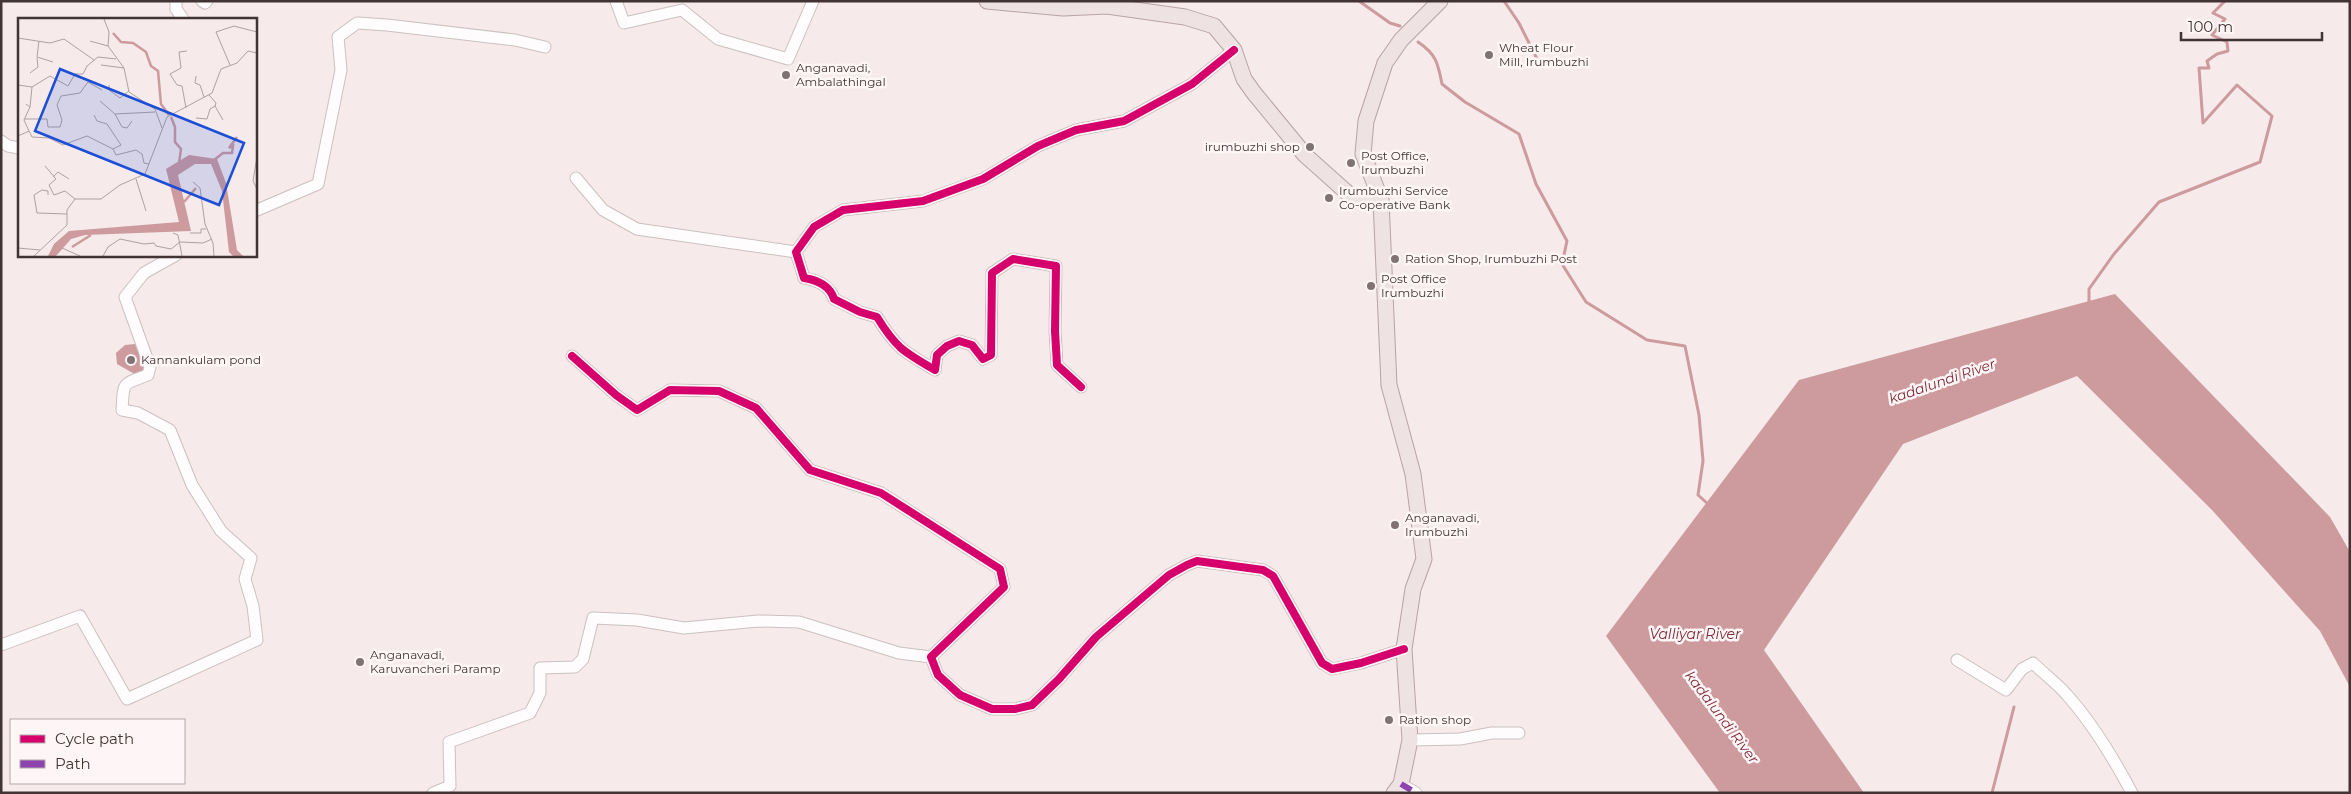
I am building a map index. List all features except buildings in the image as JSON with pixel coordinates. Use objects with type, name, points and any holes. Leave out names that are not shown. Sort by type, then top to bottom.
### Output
[{"type":"main road","points":[[986,1],[1063,8],[1107,6],[1185,17],[1214,26],[1234,50],[1244,79],[1305,155],[1352,197],[1382,200]]},
{"type":"main road","points":[[1398,788],[1410,740],[1404,649],[1413,590],[1424,559],[1413,474],[1389,385],[1382,200],[1363,154],[1366,122],[1386,63],[1401,40],[1440,1]]},
{"type":"street","points":[[176,1],[176,9],[182,18]]},
{"type":"street","points":[[202,1],[205,3],[207,1]]},
{"type":"street","points":[[616,1],[624,22],[682,10],[718,39],[788,59],[813,1]]},
{"type":"street","points":[[256,211],[318,184],[342,70],[338,37],[357,23],[496,38],[545,47]]},
{"type":"street","points":[[796,252],[814,227],[843,210],[923,201],[983,179],[1038,146],[1076,130],[1124,121],[1192,84],[1234,50]]},
{"type":"street","points":[[1,141],[8,146],[18,148]]},
{"type":"street","points":[[576,178],[603,210],[637,228],[796,252]]},
{"type":"street","points":[[796,252],[804,278],[815,280],[831,291],[834,299],[860,312],[877,317],[900,349],[936,370],[937,355],[947,346],[959,341],[972,345],[983,360],[991,355],[992,273],[1013,258],[1056,266],[1055,331],[1057,365],[1081,387]]},
{"type":"street","points":[[1,645],[80,616],[127,699],[257,640],[253,606],[245,579],[251,558],[221,531],[192,485],[170,430],[138,414],[122,410],[124,387],[128,381],[148,375],[150,367],[125,297],[144,273],[174,256]]},
{"type":"street","points":[[572,356],[616,395],[637,410],[670,390],[686,389],[719,391],[756,408],[810,470],[881,493],[1000,570],[1004,587],[931,657]]},
{"type":"street","points":[[931,657],[938,675],[950,688],[960,695],[992,709],[1015,709],[1032,705],[1059,679],[1096,637],[1169,575],[1197,561],[1263,570],[1273,576],[1322,663],[1332,669],[1361,663],[1404,649]]},
{"type":"street","points":[[450,786],[449,742],[530,713],[540,693],[540,668],[575,667],[583,659],[594,618],[637,620],[684,628],[758,621],[799,622],[899,653],[931,657]]},
{"type":"street","points":[[1957,660],[2006,690],[2022,669],[2033,663],[2066,694],[2086,719],[2118,766],[2132,793]]},
{"type":"street","points":[[1410,740],[1460,739],[1492,733],[1519,733]]},
{"type":"street","points":[[433,793],[450,786]]},
{"type":"street","points":[[450,786],[460,793]]},
{"type":"street","points":[[1398,788],[1416,793]]},
{"type":"water","name":"Valliyar River","points":[[2115,294],[2330,517],[2350,552],[2350,687],[2320,631],[2212,510],[2077,376],[1903,444],[1764,650],[1864,793],[1720,793],[1606,636],[1799,380]]},
{"type":"water","points":[[135,344],[147,364],[146,370],[138,376],[117,364],[116,353],[125,345]]},
{"type":"waterway","points":[[1359,1],[1390,23],[1400,26]]},
{"type":"waterway","points":[[1504,1],[1519,23],[1537,59],[1542,61],[1543,67]]},
{"type":"waterway","points":[[2089,305],[2089,289],[2114,254],[2159,202],[2260,162],[2272,116],[2237,85],[2203,123],[2199,68],[2209,68],[2207,61],[2217,54],[2228,51],[2227,42],[2212,35],[2225,19],[2213,13],[2225,1]]},
{"type":"waterway","points":[[1418,42],[1429,51],[1435,60],[1442,84],[1465,102],[1519,134],[1536,184],[1567,241],[1562,264],[1586,302],[1647,340],[1685,346],[1699,415],[1703,461],[1698,495],[1708,504]]},
{"type":"waterway","points":[[1992,793],[2014,707]]},
{"type":"marked path","points":[[1401,784],[1416,793]]},
{"type":"cycle path","points":[[1081,387],[1057,365],[1055,331],[1056,266],[1013,259],[992,273],[991,355],[983,359],[972,345],[959,341],[947,346],[937,355],[935,370],[896,343],[877,317],[860,312],[834,299],[832,294],[822,284],[804,278],[796,252],[814,227],[843,210],[923,201],[983,179],[1038,146],[1076,130],[1124,121],[1192,84],[1234,50]]},
{"type":"cycle path","points":[[572,356],[616,395],[637,410],[670,390],[719,391],[756,408],[810,470],[881,493],[1000,569],[1004,587],[931,657],[938,675],[960,695],[992,709],[1015,709],[1032,705],[1059,679],[1096,637],[1169,575],[1197,561],[1263,570],[1273,576],[1322,663],[1332,669],[1361,663],[1404,649]]},
{"type":"place","name":"Wheat Flour Mill, Irumbuzhi","points":[[1489,55]]},
{"type":"place","name":"Anganavadi, Ambalathingal","points":[[786,75]]},
{"type":"place","name":"irumbuzhi shop","points":[[1310,147]]},
{"type":"place","name":"Post Office, Irumbuzhi","points":[[1351,163]]},
{"type":"place","name":"Irumbuzhi Service Co-operative Bank","points":[[1329,198]]},
{"type":"place","name":"Ration Shop, Irumbuzhi Post","points":[[1395,259]]},
{"type":"place","name":"Post Office Irumbuzhi","points":[[1371,286]]},
{"type":"place","name":"Kannankulam pond","points":[[131,360]]},
{"type":"place","name":"Anganavadi, Irumbuzhi","points":[[1395,525]]},
{"type":"place","name":"Anganavadi, Karuvancheri Paramp","points":[[360,662]]},
{"type":"place","name":"Ration shop","points":[[1389,720]]},
{"type":"water label","name":"kadalundi River","points":[[1942,381]]},
{"type":"water label","name":"kadalundi River","points":[[1722,717]]}]
